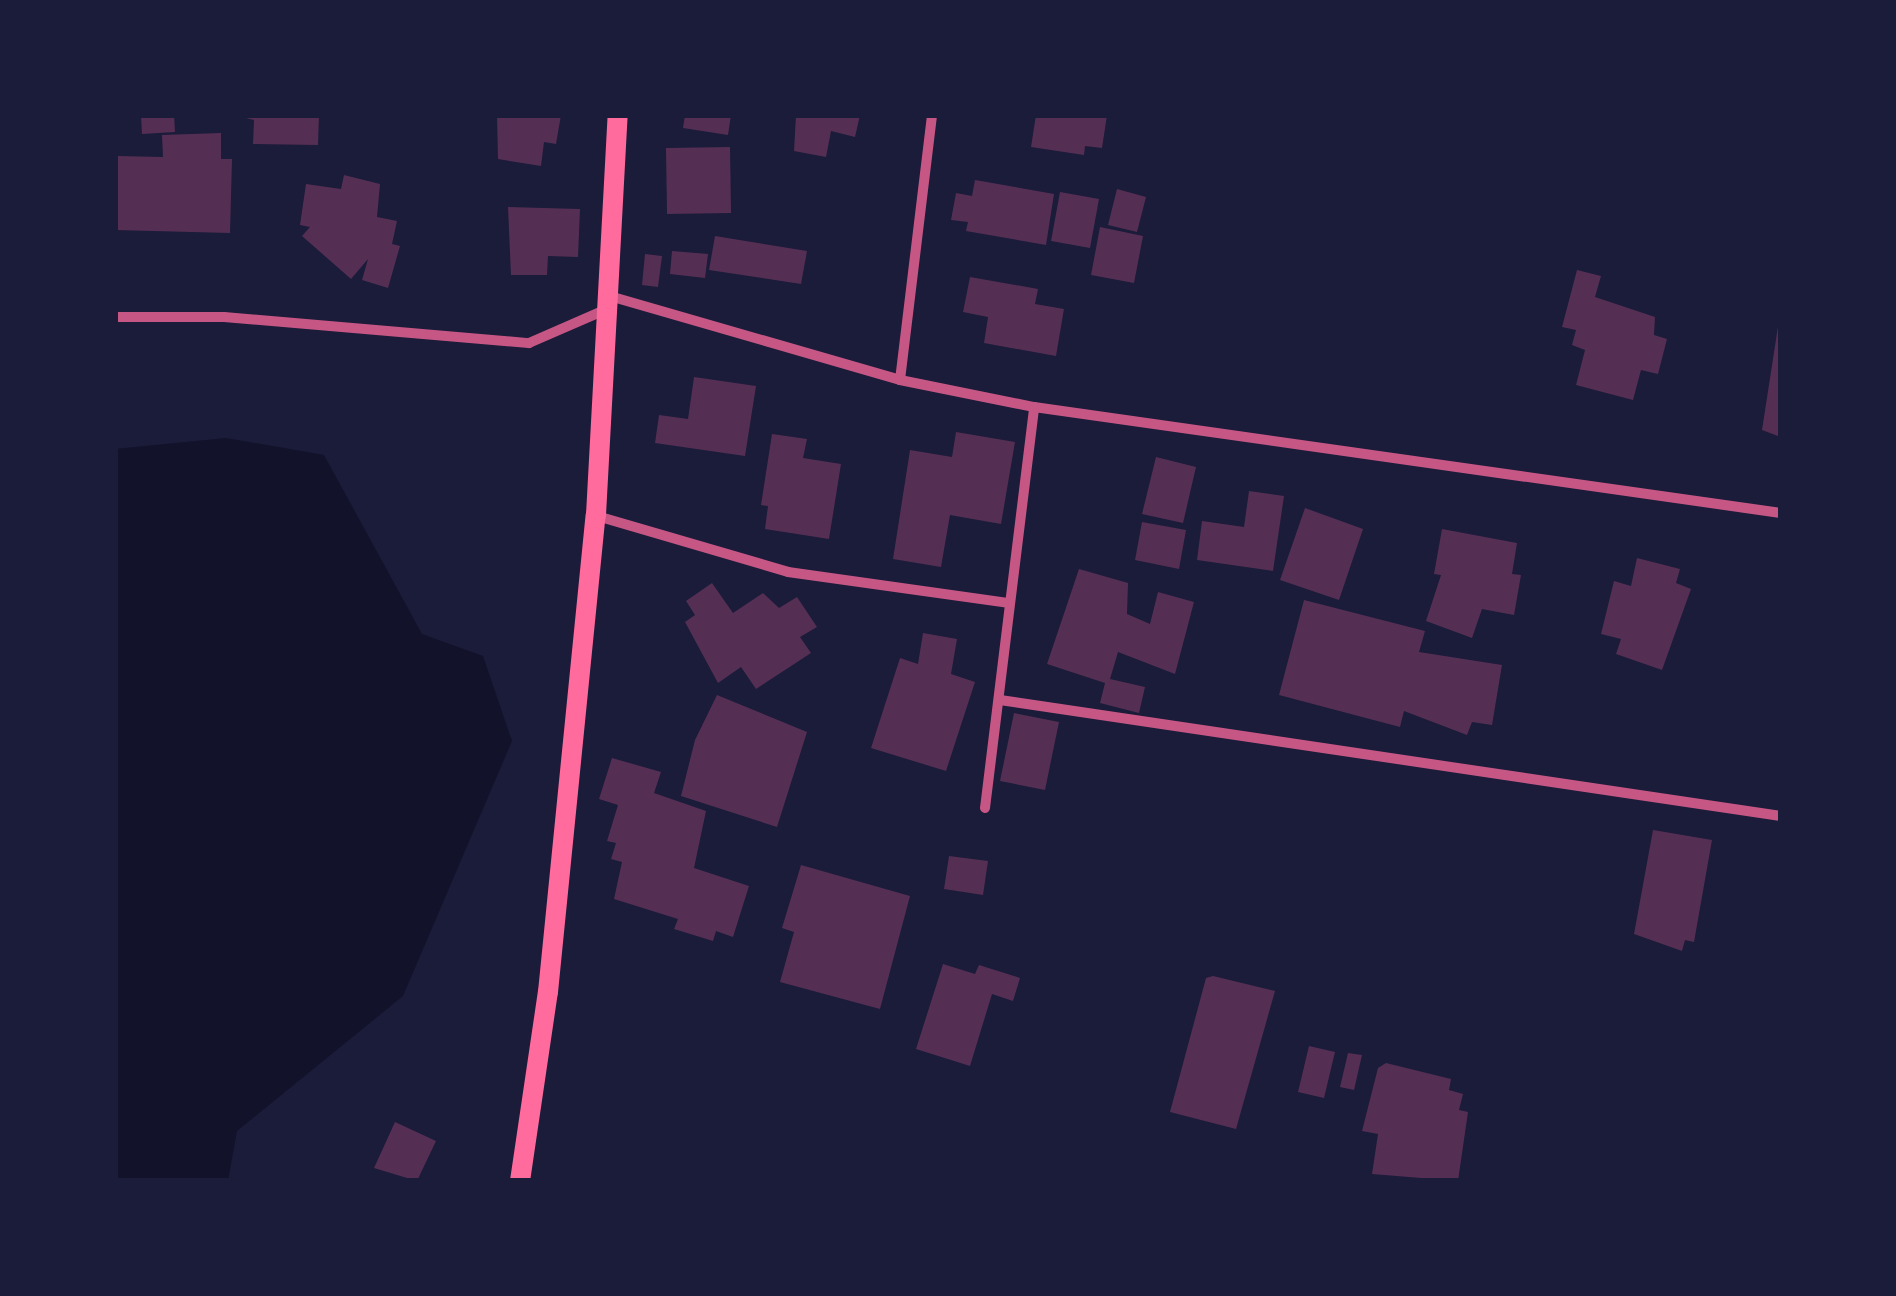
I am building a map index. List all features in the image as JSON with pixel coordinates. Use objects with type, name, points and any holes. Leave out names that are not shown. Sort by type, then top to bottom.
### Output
[{"type":"main road","points":[[520,1181],[548,992],[596,516],[618,115]]},
{"type":"street","points":[[900,380],[932,115]]},
{"type":"street","points":[[115,317],[224,318],[529,343],[605,302],[900,380],[1034,408],[1781,513]]},
{"type":"street","points":[[985,808],[1034,408]]},
{"type":"street","points":[[596,516],[788,572],[1008,603]]},
{"type":"street","points":[[1000,700],[1781,816]]},
{"type":"shaded area","points":[[226,438],[324,455],[422,634],[483,656],[512,741],[403,996],[237,1131],[228,1181],[115,1181],[115,449]]},
{"type":"building","points":[[141,115],[174,115],[175,132],[142,134]]},
{"type":"building","points":[[234,115],[319,115],[318,145],[253,144],[254,120]]},
{"type":"building","points":[[497,115],[561,115],[556,144],[544,142],[541,166],[498,159]]},
{"type":"building","points":[[685,115],[731,115],[728,135],[683,128]]},
{"type":"building","points":[[796,115],[860,115],[855,137],[831,131],[826,157],[794,151]]},
{"type":"building","points":[[1036,115],[1107,115],[1102,148],[1085,146],[1084,155],[1031,147]]},
{"type":"building","points":[[221,133],[221,159],[232,159],[230,233],[115,230],[117,156],[163,157],[162,135]]},
{"type":"building","points":[[730,147],[731,213],[667,214],[666,148]]},
{"type":"building","points":[[344,175],[380,184],[377,217],[397,221],[392,244],[400,246],[388,288],[362,280],[368,259],[351,279],[302,236],[310,227],[300,225],[306,184],[341,189]]},
{"type":"building","points":[[975,180],[1054,194],[1046,245],[966,231],[968,222],[951,220],[956,193],[972,196]]},
{"type":"building","points":[[1117,189],[1146,197],[1137,232],[1108,225]]},
{"type":"building","points":[[1060,192],[1099,199],[1090,248],[1051,241]]},
{"type":"building","points":[[508,207],[580,209],[578,257],[548,256],[547,275],[511,275]]},
{"type":"building","points":[[1100,227],[1143,236],[1134,283],[1091,275]]},
{"type":"building","points":[[715,236],[807,251],[801,284],[709,270]]},
{"type":"building","points":[[672,251],[708,254],[705,278],[670,274]]},
{"type":"building","points":[[645,254],[662,256],[658,287],[642,285]]},
{"type":"building","points":[[1577,270],[1601,276],[1595,297],[1655,317],[1654,335],[1667,339],[1658,374],[1641,370],[1633,400],[1576,385],[1585,350],[1572,345],[1576,330],[1562,327]]},
{"type":"building","points":[[970,277],[1038,289],[1035,304],[1064,309],[1056,356],[984,343],[988,317],[963,312]]},
{"type":"building","points":[[1781,307],[1781,437],[1762,430]]},
{"type":"building","points":[[694,377],[756,386],[745,456],[655,443],[659,415],[688,419]]},
{"type":"building","points":[[956,432],[1015,442],[1001,524],[950,515],[941,567],[893,559],[910,450],[952,457]]},
{"type":"building","points":[[772,434],[807,439],[803,458],[841,464],[829,539],[765,529],[768,506],[761,505]]},
{"type":"building","points":[[1156,457],[1196,467],[1183,523],[1142,514]]},
{"type":"building","points":[[1249,491],[1284,496],[1273,571],[1197,560],[1202,521],[1244,527]]},
{"type":"building","points":[[1305,508],[1363,529],[1339,600],[1280,580]]},
{"type":"building","points":[[1142,522],[1186,530],[1179,569],[1135,560]]},
{"type":"building","points":[[1442,529],[1517,543],[1512,574],[1521,575],[1514,615],[1482,609],[1472,638],[1426,621],[1441,575],[1434,574]]},
{"type":"building","points":[[1637,558],[1680,569],[1676,583],[1691,589],[1662,670],[1616,654],[1621,639],[1601,634],[1614,581],[1631,586]]},
{"type":"building","points":[[1079,569],[1128,583],[1127,614],[1150,624],[1158,592],[1194,602],[1175,674],[1118,652],[1110,679],[1145,687],[1139,713],[1100,703],[1105,683],[1047,664]]},
{"type":"building","points":[[712,583],[733,613],[763,593],[779,608],[797,597],[817,627],[800,637],[811,653],[756,689],[741,667],[718,683],[685,622],[695,615],[686,601]]},
{"type":"building","points":[[1304,600],[1425,631],[1419,652],[1502,665],[1492,725],[1472,722],[1467,735],[1404,711],[1400,727],[1279,695]]},
{"type":"building","points":[[923,633],[957,639],[951,674],[975,682],[946,771],[871,748],[900,658],[918,664]]},
{"type":"building","points":[[717,695],[807,732],[777,827],[681,796],[695,740]]},
{"type":"building","points":[[1014,713],[1059,722],[1045,790],[1000,781]]},
{"type":"building","points":[[612,758],[661,772],[654,793],[706,811],[694,868],[749,886],[733,937],[716,931],[713,941],[674,929],[678,919],[614,899],[622,862],[611,859],[616,843],[607,841],[618,805],[599,799]]},
{"type":"building","points":[[1653,830],[1712,840],[1694,942],[1685,940],[1682,951],[1634,934]]},
{"type":"building","points":[[949,856],[988,861],[983,895],[944,889]]},
{"type":"building","points":[[801,865],[910,896],[880,1009],[780,982],[794,932],[782,928]]},
{"type":"building","points":[[943,964],[975,974],[979,965],[1020,978],[1013,1001],[992,994],[970,1066],[916,1049]]},
{"type":"building","points":[[1213,976],[1275,991],[1236,1129],[1170,1112],[1206,978]]},
{"type":"building","points":[[1309,1046],[1335,1052],[1324,1098],[1298,1092]]},
{"type":"building","points":[[1348,1053],[1362,1055],[1354,1090],[1340,1087]]},
{"type":"building","points":[[1386,1063],[1451,1079],[1449,1090],[1463,1094],[1459,1110],[1468,1112],[1458,1181],[1372,1174],[1378,1134],[1362,1131],[1378,1068]]},
{"type":"building","points":[[395,1122],[436,1141],[417,1181],[374,1168]]}]
